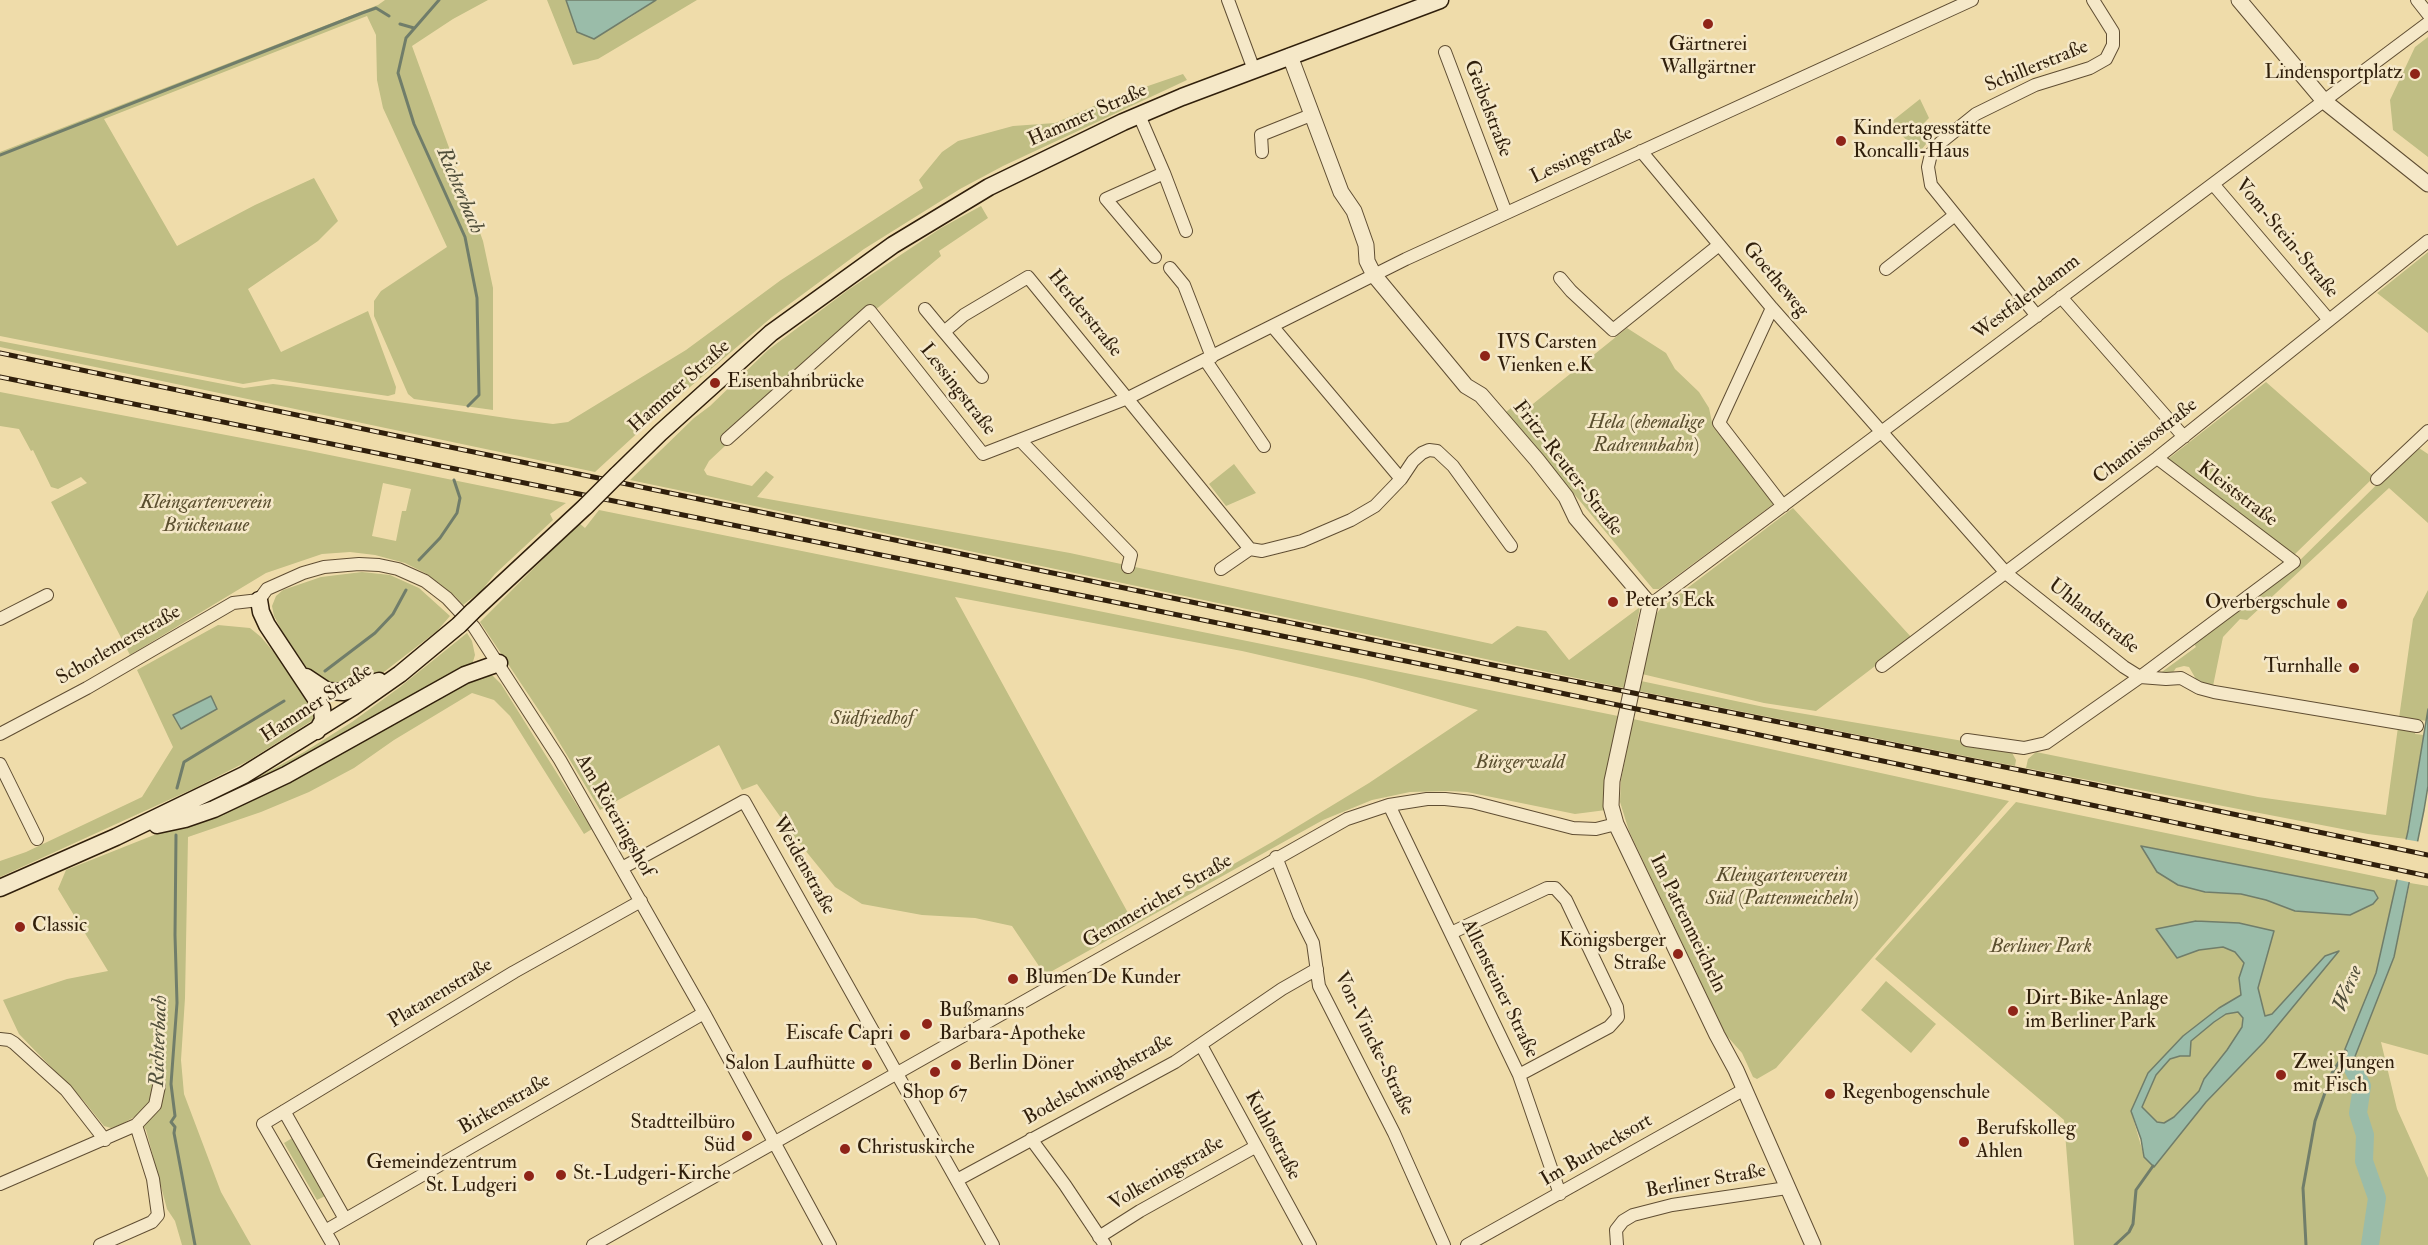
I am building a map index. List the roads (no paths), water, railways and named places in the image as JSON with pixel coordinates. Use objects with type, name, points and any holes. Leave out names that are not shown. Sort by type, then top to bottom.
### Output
[{"type":"main road","name":"Hammer Straße","points":[[0,888],[129,831],[244,775],[317,731],[400,674],[459,625],[660,433],[771,333],[893,245],[1024,169],[1139,115],[1440,0]]},
{"type":"main road","points":[[259,600],[267,625],[322,708],[322,720],[317,731]]},
{"type":"main road","points":[[129,831],[185,819],[214,809],[286,775],[465,675],[499,663]]},
{"type":"main road","points":[[300,674],[327,691],[343,692],[400,674]]},
{"type":"street","points":[[1228,0],[1254,70]]},
{"type":"street","name":"Lessingstraße","points":[[727,439],[870,311],[983,454],[1021,441],[1128,398],[1374,275],[1972,0]]},
{"type":"street","name":"Schillerstraße","points":[[2037,316],[1931,185],[1928,167],[1931,154],[1954,130],[1976,114],[2035,85],[2090,68],[2106,59],[2113,45],[2113,32],[2093,0]]},
{"type":"street","points":[[2239,0],[2324,101],[2428,184]]},
{"type":"street","points":[[2417,0],[2428,14]]},
{"type":"street","name":"Westfalendamm","points":[[1650,605],[2428,23]]},
{"type":"street","name":"Geibelstraße","points":[[1445,52],[1506,213]]},
{"type":"street","name":"Fritz-Reuter-Straße","points":[[1290,56],[1310,104],[1311,115],[1341,192],[1354,211],[1366,245],[1367,261],[1374,275],[1466,386],[1481,394],[1537,460],[1566,497],[1576,518],[1650,605]]},
{"type":"street","points":[[1139,115],[1186,231]]},
{"type":"street","points":[[1262,152],[1262,135],[1311,115]]},
{"type":"street","name":"Goetheweg","points":[[1641,151],[1880,433]]},
{"type":"street","points":[[1155,257],[1106,199],[1164,173]]},
{"type":"street","name":"Vom-Stein-Straße","points":[[2213,184],[2329,320]]},
{"type":"street","points":[[1886,269],[1955,215]]},
{"type":"street","name":"Chamissostraße","points":[[1882,666],[2007,574],[2184,437],[2428,241]]},
{"type":"street","points":[[1560,278],[1570,291],[1613,330],[1719,245]]},
{"type":"street","points":[[1170,268],[1184,285],[1209,359],[1264,446]]},
{"type":"street","name":"Herderstraße","points":[[944,332],[964,315],[1028,277],[1128,398]]},
{"type":"street","points":[[2061,297],[2184,437]]},
{"type":"street","points":[[1772,308],[1719,423],[1783,506]]},
{"type":"street","points":[[925,309],[982,377]]},
{"type":"street","points":[[1273,327],[1401,479]]},
{"type":"street","points":[[1128,398],[1250,549],[1262,551],[1282,547],[1351,520],[1375,506],[1401,479],[1413,461],[1429,450],[1437,451],[1453,466],[1511,546]]},
{"type":"street","points":[[2377,479],[2428,431]]},
{"type":"street","name":"Uhlandstraße","points":[[1880,433],[2007,574],[2124,667],[2140,676],[2181,678],[2199,688],[2214,692],[2417,726]]},
{"type":"street","points":[[1021,441],[1131,555],[1128,567]]},
{"type":"street","name":"Kleiststraße","points":[[2140,676],[2294,562],[2157,458]]},
{"type":"street","points":[[1221,569],[1250,549]]},
{"type":"street","name":"Am Röteringshof","points":[[259,600],[267,590],[282,582],[324,567],[359,564],[398,569],[425,581],[447,598],[474,627],[560,760],[704,1013],[830,1245]]},
{"type":"street","points":[[0,619],[47,595]]},
{"type":"street","name":"Schorlemerstraße","points":[[0,734],[87,688],[233,603],[259,600]]},
{"type":"street","name":"Im Pattenmeicheln","points":[[1650,605],[1612,781],[1611,806],[1616,824],[1744,1089],[1813,1245]]},
{"type":"street","points":[[1967,740],[2024,748],[2046,743],[2140,676]]},
{"type":"street","points":[[0,764],[37,839]]},
{"type":"street","name":"Gemmericher Straße","points":[[593,1245],[895,1072],[1347,819],[1389,805],[1427,800],[1472,801],[1572,828],[1596,829],[1616,824]]},
{"type":"street","name":"Weidenstraße","points":[[622,868],[744,801],[895,1072]]},
{"type":"street","name":"Allensteiner Straße","points":[[1389,805],[1519,1075],[1560,1194]]},
{"type":"street","name":"Von-Vincke-Straße","points":[[1276,857],[1313,943],[1319,986],[1395,1133],[1444,1245]]},
{"type":"street","points":[[1451,933],[1546,888],[1555,888],[1566,900],[1617,1006],[1618,1017],[1613,1025],[1519,1075]]},
{"type":"street","name":"Platanenstraße","points":[[325,1231],[263,1124],[514,972],[641,901]]},
{"type":"street","name":"Bodelschwinghstraße","points":[[957,1180],[1175,1062],[1282,989],[1317,969]]},
{"type":"street","name":"Birkenstraße","points":[[325,1231],[704,1013]]},
{"type":"street","points":[[0,1040],[15,1043],[66,1090],[105,1140]]},
{"type":"street","name":"Kuhlostraße","points":[[1201,1045],[1310,1245]]},
{"type":"street","points":[[895,1072],[993,1245]]},
{"type":"street","points":[[0,1184],[136,1125],[155,1105],[159,1086]]},
{"type":"street","name":"Im Burbecksort","points":[[1467,1245],[1744,1089]]},
{"type":"street","points":[[284,1111],[345,1219]]},
{"type":"street","points":[[100,1245],[152,1222],[158,1215],[149,1161],[136,1125]]},
{"type":"street","points":[[1031,1139],[1102,1241]]},
{"type":"street","name":"Volkeningstraße","points":[[1102,1241],[1140,1211],[1255,1147]]},
{"type":"street","name":"Berliner Straße","points":[[1617,1245],[1616,1230],[1623,1221],[1634,1215],[1672,1205],[1787,1188]]},
{"type":"street","points":[[325,1231],[333,1245]]},
{"type":"waterway","name":"Richterbach","points":[[439,0],[406,38],[398,73],[414,124],[465,237],[477,298],[479,395],[468,406]]},
{"type":"waterway","points":[[0,155],[362,13],[376,8],[389,16]]},
{"type":"waterway","points":[[400,24],[414,28]]},
{"type":"waterway","name":"Richterbach","points":[[419,560],[440,538],[457,513],[460,498],[454,480]]},
{"type":"waterway","name":"Richterbach","points":[[325,671],[375,633],[393,614],[406,590]]},
{"type":"waterway","name":"Richterbach","points":[[177,788],[184,762],[284,701]]},
{"type":"waterway","name":"Richterbach","points":[[176,835],[177,1003],[171,1084],[175,1116],[171,1122],[175,1127],[174,1133],[195,1245]]},
{"type":"waterway","points":[[2306,1245],[2303,1188],[2315,1121],[2332,1073],[2346,1051]]},
{"type":"waterway","name":"Werse","points":[[2351,1065],[2362,1086],[2358,1113],[2365,1135],[2364,1161],[2377,1198],[2370,1245]]},
{"type":"waterway","points":[[2115,1245],[2129,1232],[2133,1224],[2136,1190],[2153,1166]]},
{"type":"railway","points":[[0,353],[1488,664],[2095,785],[2428,855]]},
{"type":"railway","points":[[0,377],[1485,677],[2428,876]]},
{"type":"place","name":"Gärtnerei Wallgärtner","points":[[1708,24]]},
{"type":"place","name":"Lindensportplatz","points":[[2415,74]]},
{"type":"place","name":"Kindertagesstätte Roncalli-Haus","points":[[1841,141]]},
{"type":"place","name":"IVS Carsten Vienken e.K","points":[[1485,356]]},
{"type":"place","name":"Eisenbahnbrücke","points":[[715,383]]},
{"type":"place","name":"Peter's Eck","points":[[1613,602]]},
{"type":"place","name":"Overbergschule","points":[[2342,604]]},
{"type":"place","name":"Turnhalle","points":[[2354,668]]},
{"type":"place","name":"Classic","points":[[20,927]]},
{"type":"place","name":"Königsberger Straße","points":[[1678,954]]},
{"type":"place","name":"Blumen De Kunder","points":[[1013,979]]},
{"type":"place","name":"Dirt-Bike-Anlage im Berliner Park","points":[[2013,1011]]},
{"type":"place","name":"Bußmanns Barbara-Apotheke","points":[[927,1024]]},
{"type":"place","name":"Eiscafe Capri","points":[[905,1035]]},
{"type":"place","name":"Salon Laufhütte","points":[[867,1065]]},
{"type":"place","name":"Berlin Döner","points":[[956,1065]]},
{"type":"place","name":"Shop 67","points":[[935,1072]]},
{"type":"place","name":"Zwei Jungen mit Fisch","points":[[2281,1075]]},
{"type":"place","name":"Regenbogenschule","points":[[1830,1094]]},
{"type":"place","name":"Stadtteilbüro Süd","points":[[747,1136]]},
{"type":"place","name":"Berufskolleg Ahlen","points":[[1964,1142]]},
{"type":"place","name":"Christuskirche","points":[[845,1149]]},
{"type":"place","name":"St.-Ludgeri-Kirche","points":[[561,1175]]},
{"type":"place","name":"Gemeindezentrum St. Ludgeri","points":[[529,1176]]},
{"type":"park label","name":"Hela (ehemalige Radrennbahn)","points":[[1646,436]]},
{"type":"park label","name":"Kleingartenverein Brückenaue","points":[[206,516]]},
{"type":"park label","name":"Südfriedhof","points":[[872,720]]},
{"type":"park label","name":"Bürgerwald","points":[[1520,764]]},
{"type":"park label","name":"Kleingartenverein Süd (Pattenmeicheln)","points":[[1782,888]]},
{"type":"park label","name":"Berliner Park","points":[[2041,948]]}]
